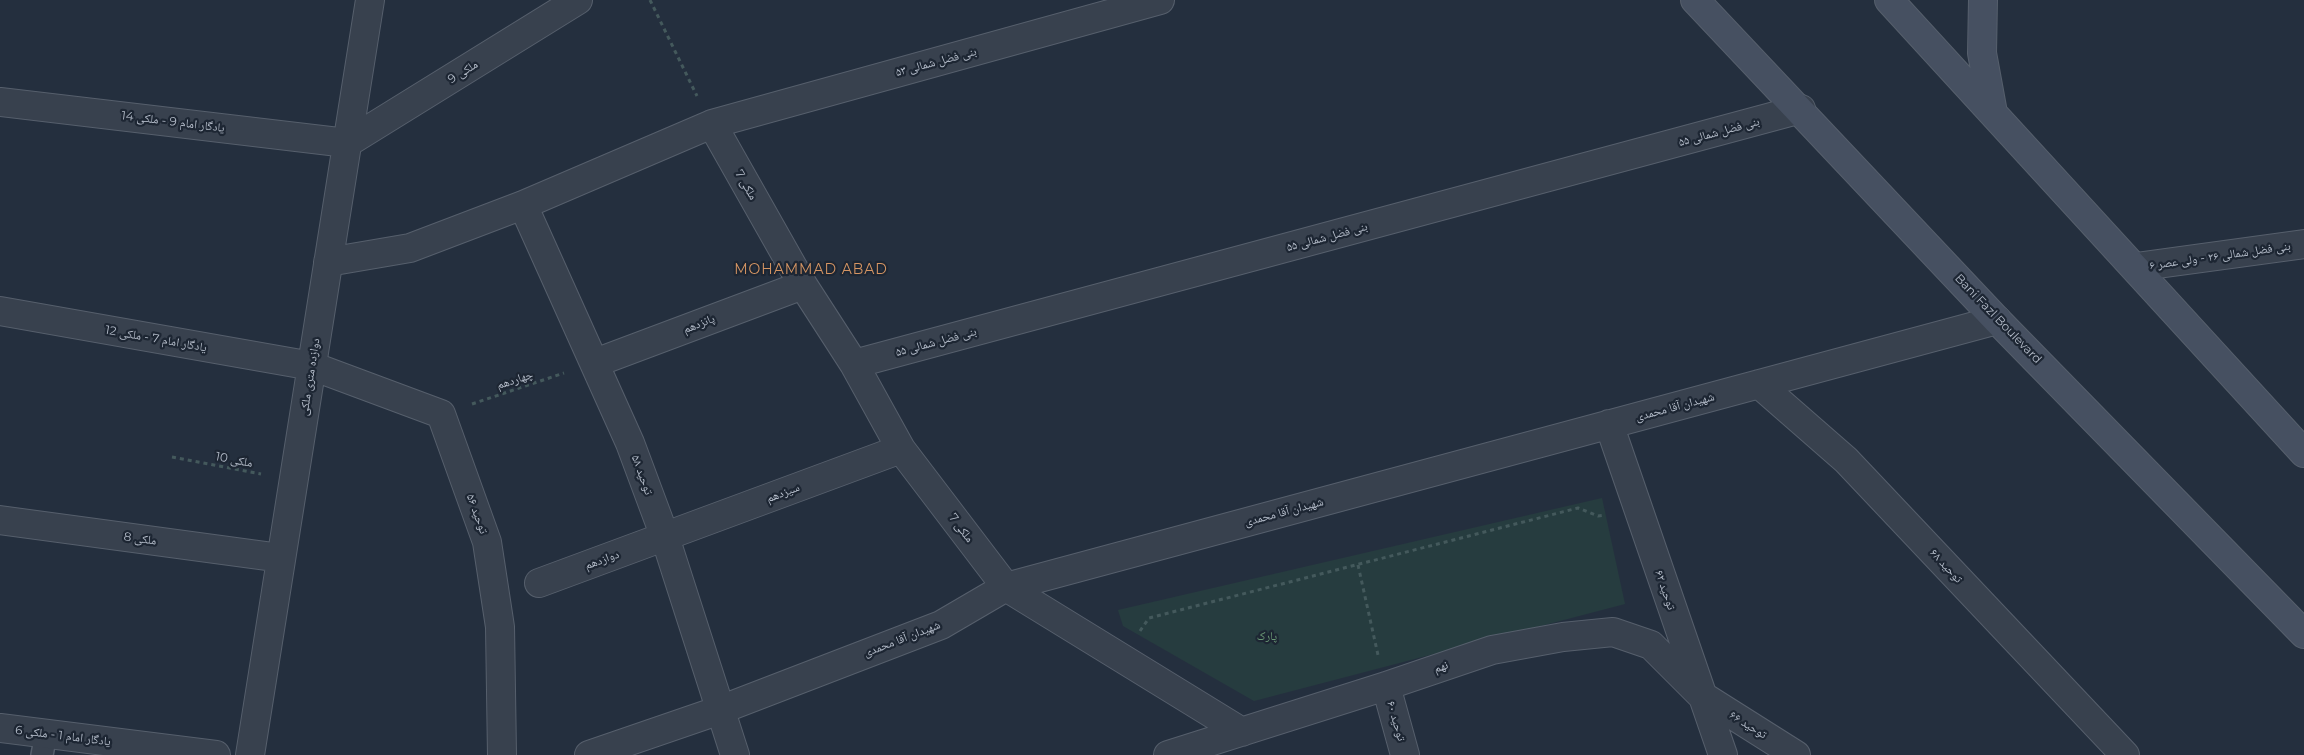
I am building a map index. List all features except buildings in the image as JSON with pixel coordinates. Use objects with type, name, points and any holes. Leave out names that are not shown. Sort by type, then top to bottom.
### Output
[{"type":"main road","name":"Bani Fazl Boulevard","points":[[1695,0],[1801,110],[1997,320],[2304,634]]},
{"type":"main road","points":[[1889,0],[2304,453]]},
{"type":"main road","points":[[1983,0],[1982,52],[1993,113]]},
{"type":"street","name":"دوازده متری ملکی","points":[[250,755],[370,0]]},
{"type":"street","name":"ملکی 9","points":[[347,143],[578,0]]},
{"type":"street","name":"بنی فضل شمالی ۵۳","points":[[712,124],[1160,0]]},
{"type":"street","name":"یادگار امام 9 - ملکی 14","points":[[0,102],[347,143]]},
{"type":"street","name":"بنی فضل شمالی ۵۵","points":[[854,364],[1801,110]]},
{"type":"street","points":[[328,262],[410,248],[523,205],[712,124]]},
{"type":"street","name":"ملکی 7","points":[[712,124],[803,285],[854,364],[901,448],[1006,586]]},
{"type":"street","name":"توحید ۵۸","points":[[523,205],[630,443],[665,537],[735,755]]},
{"type":"street","name":"بنی فضل شمالی ۲۶ - ولی عصر ۶","points":[[2136,268],[2304,244]]},
{"type":"street","name":"پانزدهم","points":[[595,363],[803,285]]},
{"type":"street","name":"یادگار امام 7 - ملکی 12","points":[[0,311],[312,366]]},
{"type":"street","name":"شهیدان آقا محمدی","points":[[589,755],[720,710],[941,625],[1006,586],[1997,320]]},
{"type":"street","points":[[312,366],[441,414]]},
{"type":"street","name":"توحید ۶۸","points":[[1759,384],[1846,460],[2125,755]]},
{"type":"street","name":"توحید ۵۶","points":[[441,414],[487,542],[500,627],[502,755]]},
{"type":"street","name":"توحید ۶۲","points":[[1609,424],[1723,755]]},
{"type":"street","name":"سیزدهم","points":[[665,537],[901,448]]},
{"type":"street","name":"ملکی 8","points":[[0,520],[281,558]]},
{"type":"street","name":"دوازدهم","points":[[539,583],[665,537]]},
{"type":"street","points":[[1006,586],[1242,732]]},
{"type":"street","name":"نهم","points":[[1168,755],[1386,686],[1492,650],[1613,632],[1651,646],[1701,695]]},
{"type":"street","name":"توحید ۶۰","points":[[1386,686],[1406,755]]},
{"type":"street","name":"توحید ۶۶","points":[[1701,695],[1796,755]]},
{"type":"street","name":"یادگار امام 1 - ملکی 6","points":[[0,728],[44,744],[216,755]]},
{"type":"path","points":[[650,0],[712,124]]},
{"type":"path","name":"چهاردهم","points":[[441,414],[595,363]]},
{"type":"path","name":"ملکی 10","points":[[172,457],[294,480]]},
{"type":"path","points":[[1120,657],[1149,618],[1578,508],[1598,516],[1638,508]]},
{"type":"path","points":[[1358,565],[1386,686]]},
{"type":"green space","name":"پارک","points":[[1602,498],[1625,604],[1254,701],[1123,626],[1118,610]]},
{"type":"district","name":"MOHAMMAD ABAD","points":[[811,270]]}]
